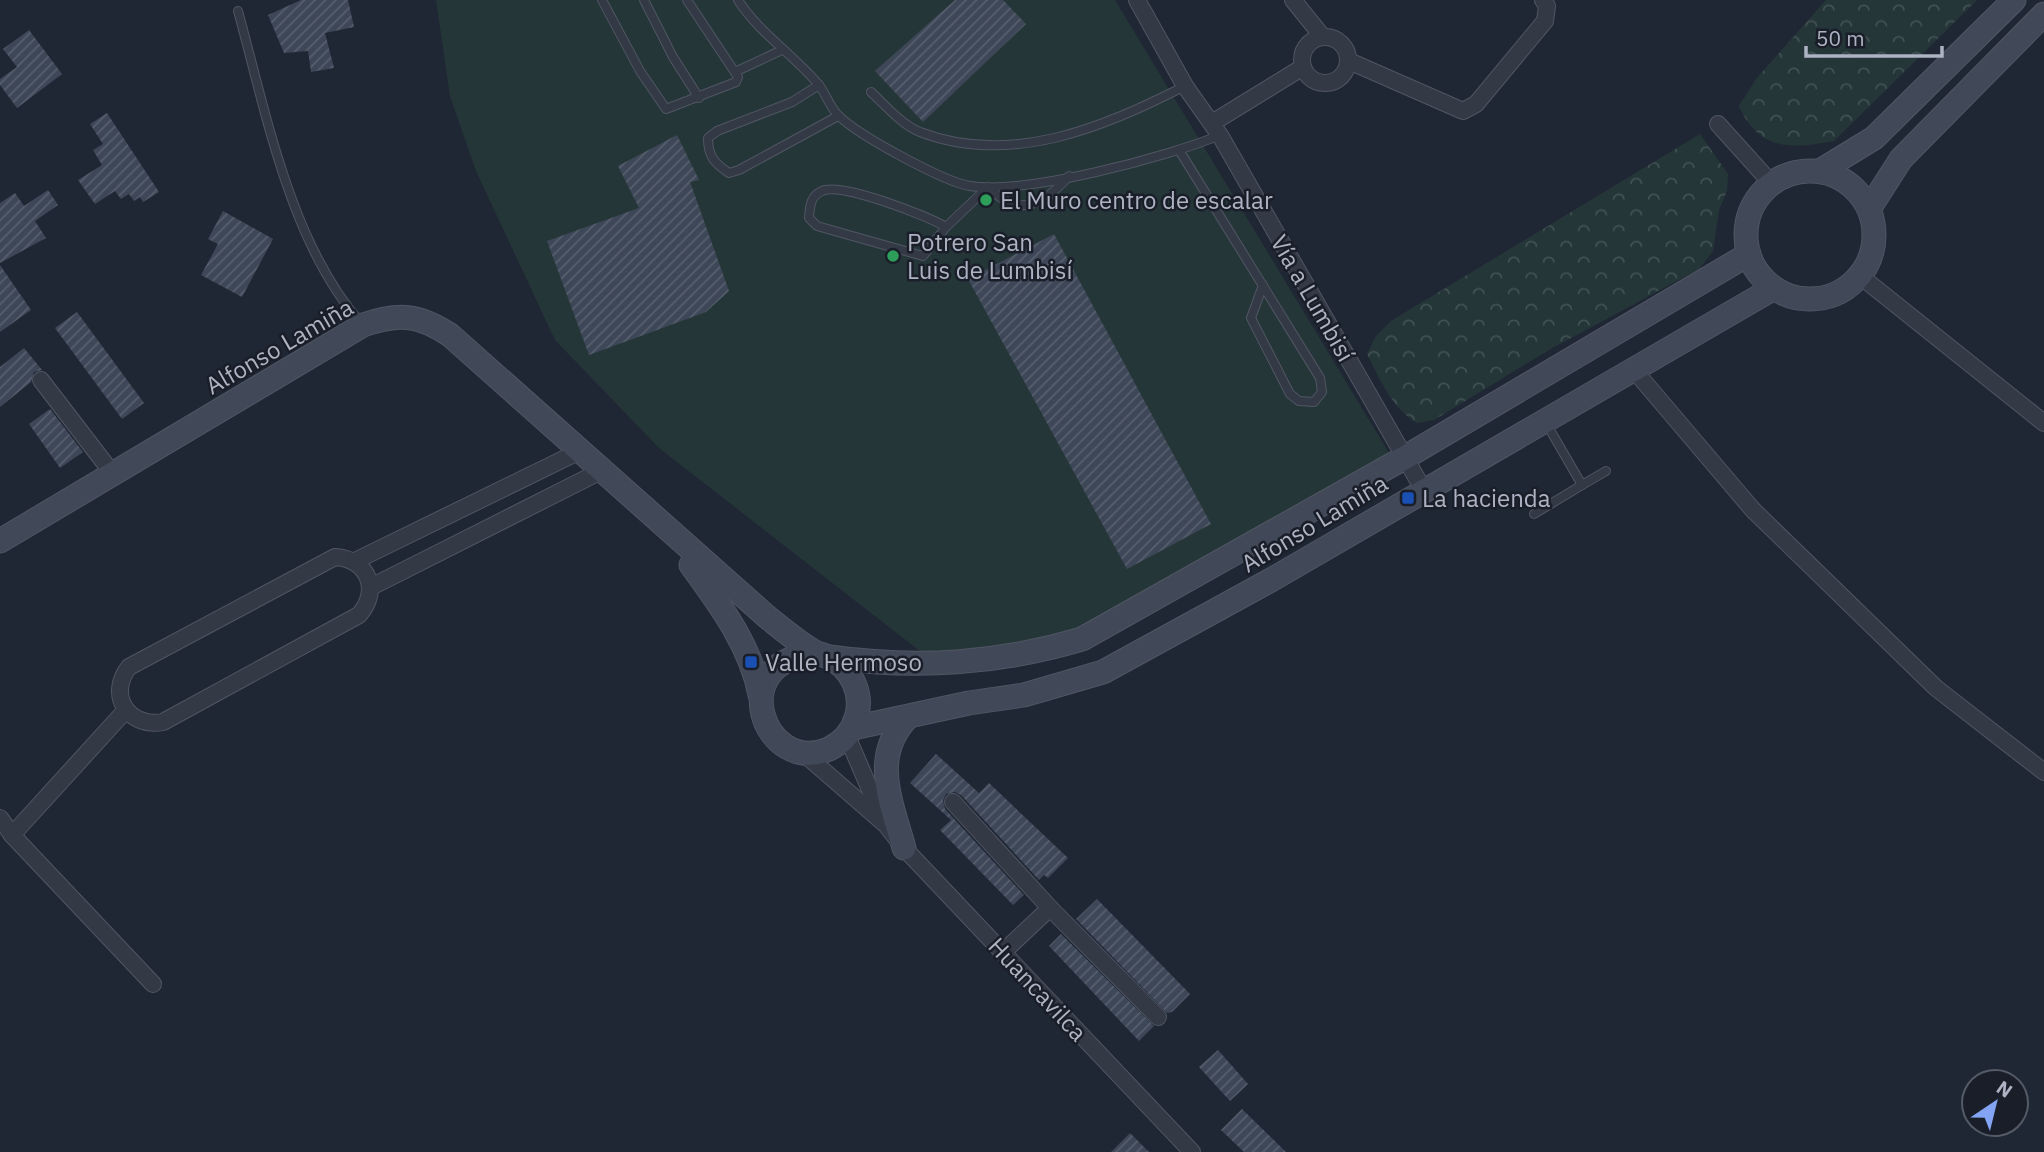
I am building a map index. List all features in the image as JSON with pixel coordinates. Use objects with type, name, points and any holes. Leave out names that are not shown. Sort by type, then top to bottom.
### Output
[{"type":"street","name":"Vía a Lumbisí","points":[[1137,0],[1185,86],[1216,129],[1423,489]]},
{"type":"street","points":[[1293,0],[1322,37]]},
{"type":"street","points":[[1349,61],[1392,77],[1450,108],[1463,111],[1476,104],[1545,20],[1547,6],[1543,0]]},
{"type":"street","points":[[1820,171],[1874,138],[2014,0]]},
{"type":"street","points":[[1869,209],[1901,159],[2044,14]]},
{"type":"street","points":[[1322,37],[1335,38],[1346,48],[1349,61],[1346,72],[1339,80],[1328,84],[1308,76],[1303,67],[1305,47],[1322,37]]},
{"type":"street","points":[[1216,129],[1303,67]]},
{"type":"street","points":[[1718,124],[1772,184]]},
{"type":"street","points":[[1798,171],[1820,171],[1840,178],[1857,192],[1869,209],[1874,229],[1872,250],[1859,275],[1833,295],[1813,299],[1793,296],[1774,288],[1759,273],[1749,254],[1746,233],[1750,211],[1761,193],[1772,184],[1798,171]]},
{"type":"street","name":"Alfonso Lamiña","points":[[0,541],[363,325],[389,317],[431,322],[450,335],[723,580],[822,655],[892,664],[956,664],[1034,653],[1082,639],[1404,458],[1749,254]]},
{"type":"street","points":[[1859,275],[2044,423]]},
{"type":"street","name":"Alfonso Lamiña","points":[[850,732],[969,703],[1024,695],[1103,672],[1235,600],[1774,288]]},
{"type":"street","points":[[1634,370],[1753,510],[1936,688],[2044,772]]},
{"type":"street","points":[[41,380],[113,474]]},
{"type":"street","points":[[355,561],[580,452]]},
{"type":"street","points":[[371,587],[601,471]]},
{"type":"street","name":"Alfonso Lamiña","points":[[634,500],[689,562],[719,604],[751,662],[760,695]]},
{"type":"street","points":[[335,557],[355,561],[363,568],[371,587],[370,598],[359,615],[163,722],[142,722],[125,710],[119,693],[124,674],[130,667],[325,560],[335,557]]},
{"type":"street","points":[[797,655],[822,655],[846,669],[857,687],[859,708],[850,732],[827,750],[802,752],[784,745],[769,732],[761,714],[760,695],[767,677],[780,663],[797,655]]},
{"type":"street","points":[[12,835],[125,710]]},
{"type":"street","points":[[904,848],[886,783],[886,751],[892,734],[908,717]]},
{"type":"street","name":"Huancavilca","points":[[850,732],[886,825]]},
{"type":"street","name":"Huancavilca","points":[[802,752],[886,825],[904,848],[1192,1152]]},
{"type":"street","points":[[953,802],[1051,908],[1158,1017]]},
{"type":"street","points":[[0,818],[12,835],[153,984]]},
{"type":"street","points":[[1003,952],[1051,908]]},
{"type":"lane","points":[[603,0],[640,71],[666,109],[736,82],[737,71],[687,0]]},
{"type":"lane","points":[[644,0],[673,57],[699,98]]},
{"type":"lane","points":[[738,0],[782,50],[819,85],[838,116],[907,160],[968,186],[988,187],[1069,176],[1179,150],[1216,129]]},
{"type":"lane","points":[[238,11],[286,184],[327,276],[342,302],[363,325]]},
{"type":"lane","points":[[737,71],[782,50]]},
{"type":"lane","points":[[819,85],[792,102],[717,131],[708,138],[708,151],[716,165],[729,173],[739,170],[810,134],[838,116]]},
{"type":"lane","points":[[871,92],[918,132],[970,146],[1058,140],[1124,117],[1185,86]]},
{"type":"lane","points":[[1179,150],[1263,285],[1320,378],[1322,392],[1314,402],[1299,401],[1290,394],[1251,318],[1263,285]]},
{"type":"lane","points":[[988,187],[999,199],[1030,206],[1050,197],[1069,176]]},
{"type":"lane","points":[[946,228],[930,217],[843,191],[822,191],[814,196],[808,218],[817,226],[911,255],[923,256],[932,250],[946,228],[988,187]]},
{"type":"lane","points":[[1544,421],[1582,485]]},
{"type":"lane","points":[[1534,514],[1606,471]]},
{"type":"green space","name":"Potrero San Luis de Lumbisí","points":[[436,0],[1115,0],[1389,453],[1404,458],[1082,639],[925,655],[659,448],[555,340],[476,171],[450,96]]},
{"type":"green space","points":[[1826,0],[1977,0],[1834,141],[1790,145],[1767,139],[1756,132],[1739,106],[1756,79]]},
{"type":"green space","points":[[1700,134],[1728,174],[1727,191],[1719,210],[1713,251],[1699,269],[1547,351],[1434,420],[1417,423],[1400,409],[1367,354],[1376,336],[1391,321]]},
{"type":"building","points":[[301,0],[348,0],[354,27],[325,33],[334,68],[311,72],[308,51],[284,53],[268,15]]},
{"type":"building","points":[[955,0],[1003,0],[1026,24],[923,122],[875,71]]},
{"type":"building","points":[[29,30],[62,74],[17,108],[0,85],[0,79],[17,67],[3,49]]},
{"type":"building","points":[[107,113],[159,192],[143,202],[140,197],[134,201],[129,194],[121,199],[115,191],[95,204],[78,180],[102,165],[93,150],[103,144],[90,124]]},
{"type":"building","points":[[677,135],[699,180],[690,182],[729,291],[706,312],[589,355],[547,241],[639,208],[618,166]]},
{"type":"building","points":[[48,190],[58,205],[35,221],[46,238],[0,263],[0,203],[15,193],[24,206]]},
{"type":"building","points":[[223,211],[273,239],[242,297],[201,275],[218,244],[208,239]]},
{"type":"building","points":[[1054,234],[1211,524],[1127,569],[968,279]]},
{"type":"building","points":[[0,265],[31,310],[0,332]]},
{"type":"building","points":[[77,312],[144,403],[122,419],[55,328]]},
{"type":"building","points":[[24,348],[42,370],[34,372],[31,382],[0,407],[0,367]]},
{"type":"building","points":[[50,409],[83,452],[60,468],[29,424]]},
{"type":"building","points":[[936,754],[979,793],[989,783],[1068,858],[1048,878],[1044,875],[1039,880],[961,795],[955,792],[946,794],[943,800],[945,809],[1024,895],[1013,905],[940,830],[951,820],[910,783]]},
{"type":"building","points":[[1097,899],[1190,994],[1172,1012],[1167,1013],[1076,919]]},
{"type":"building","points":[[1061,934],[1154,1026],[1139,1041],[1049,946]]},
{"type":"building","points":[[1218,1050],[1248,1084],[1230,1101],[1199,1067]]},
{"type":"building","points":[[1242,1109],[1286,1152],[1244,1152],[1221,1130]]},
{"type":"building","points":[[1130,1133],[1149,1152],[1111,1152]]},
{"type":"place","name":"El Muro centro de escalar","points":[[986,200]]},
{"type":"place","name":"Potrero San Luis de Lumbisí","points":[[893,256]]},
{"type":"place","name":"La hacienda","points":[[1408,498]]},
{"type":"place","name":"Valle Hermoso","points":[[751,662]]}]
